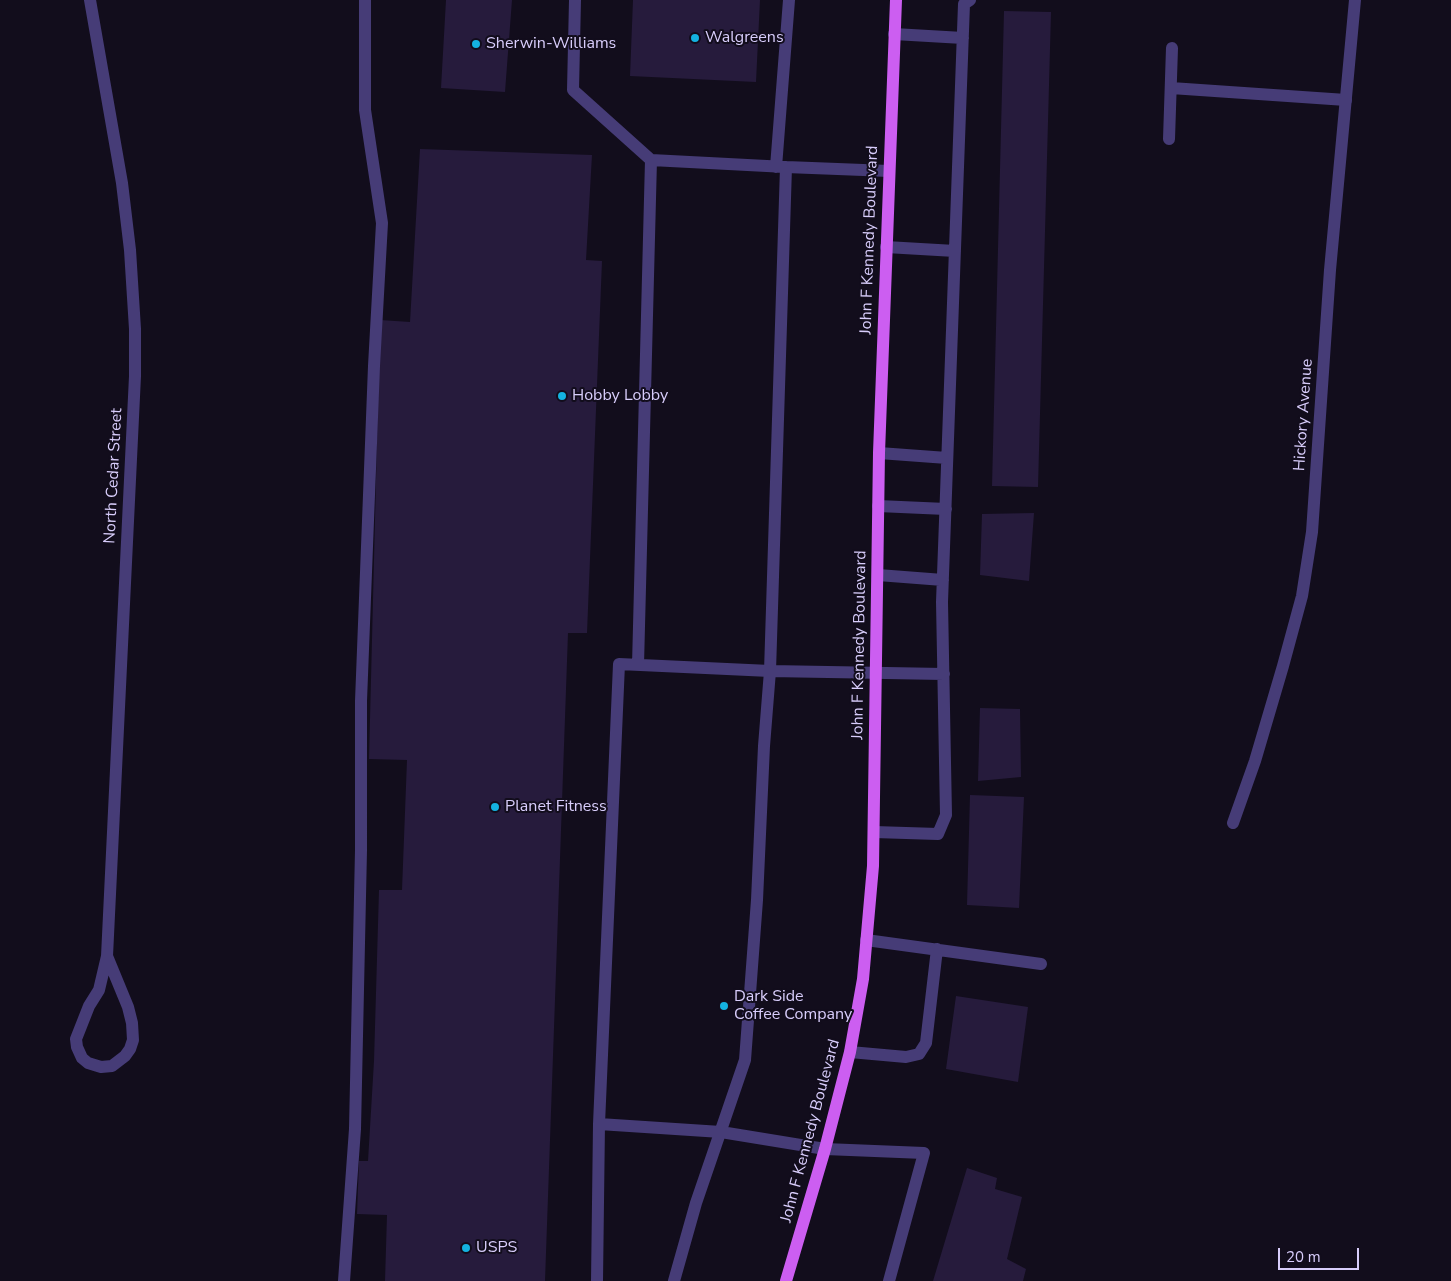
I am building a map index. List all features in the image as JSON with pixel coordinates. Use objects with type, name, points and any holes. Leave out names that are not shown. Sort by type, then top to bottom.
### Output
[{"type":"main road","name":"John F Kennedy Boulevard","points":[[786,1281],[825,1150],[850,1052],[863,979],[873,866],[879,454],[896,0]]},
{"type":"street","name":"North Cedar Street","points":[[90,0],[122,183],[130,250],[135,329],[135,376],[107,956],[99,990],[89,1006],[76,1039],[82,1058],[88,1064],[101,1067],[112,1066],[125,1056],[130,1049],[132,1040],[132,1023],[128,1007],[107,956]]},
{"type":"street","points":[[344,1281],[355,1129],[361,850],[361,701],[373,376],[382,223],[365,110],[365,0]]},
{"type":"street","points":[[575,0],[573,90],[651,160],[781,167],[889,170]]},
{"type":"street","points":[[674,1281],[696,1203],[745,1060],[757,900],[764,746],[770,671],[781,167],[789,0]]},
{"type":"street","points":[[874,832],[938,834],[946,815],[943,580],[964,4],[970,0]]},
{"type":"street","name":"Hickory Avenue","points":[[1233,823],[1255,761],[1283,666],[1302,596],[1312,532],[1330,270],[1355,0]]},
{"type":"street","points":[[894,34],[963,38]]},
{"type":"street","points":[[1169,139],[1172,48]]},
{"type":"street","points":[[1171,88],[1346,100]]},
{"type":"street","points":[[638,665],[651,160]]},
{"type":"street","points":[[886,247],[955,250]]},
{"type":"street","points":[[879,454],[947,458]]},
{"type":"street","points":[[878,506],[946,509]]},
{"type":"street","points":[[878,575],[943,580]]},
{"type":"street","points":[[597,1281],[599,1124],[619,664],[770,671],[944,674]]},
{"type":"street","points":[[866,940],[1041,964]]},
{"type":"street","points":[[850,1052],[906,1057],[919,1054],[926,1043],[937,949]]},
{"type":"street","points":[[599,1124],[721,1132],[825,1150],[924,1153],[889,1281]]},
{"type":"building","name":"Sherwin-Williams","points":[[446,0],[512,0],[505,92],[441,88]]},
{"type":"building","name":"Walgreens","points":[[633,0],[760,0],[756,82],[630,76]]},
{"type":"building","points":[[1004,11],[1051,12],[1038,487],[992,486]]},
{"type":"building","points":[[420,149],[592,155],[586,260],[602,261],[587,633],[568,633],[545,1281],[385,1281],[387,1215],[357,1214],[359,1161],[368,1161],[374,1061],[379,890],[402,890],[407,760],[369,759],[380,320],[410,322]]},
{"type":"building","points":[[1034,513],[1029,581],[980,575],[982,514]]},
{"type":"building","points":[[980,708],[1020,709],[1021,777],[978,781]]},
{"type":"building","points":[[970,795],[1024,797],[1019,908],[967,905]]},
{"type":"building","points":[[956,996],[1028,1007],[1018,1082],[946,1069]]},
{"type":"building","points":[[967,1168],[997,1178],[995,1189],[1022,1197],[1007,1259],[1026,1269],[1023,1281],[933,1281]]},
{"type":"place","name":"Walgreens","points":[[695,38]]},
{"type":"place","name":"Sherwin-Williams","points":[[476,44]]},
{"type":"place","name":"Hobby Lobby","points":[[562,396]]},
{"type":"place","name":"Planet Fitness","points":[[495,807]]},
{"type":"place","name":"Dark Side Coffee Company","points":[[724,1006]]},
{"type":"place","name":"USPS","points":[[466,1248]]}]
